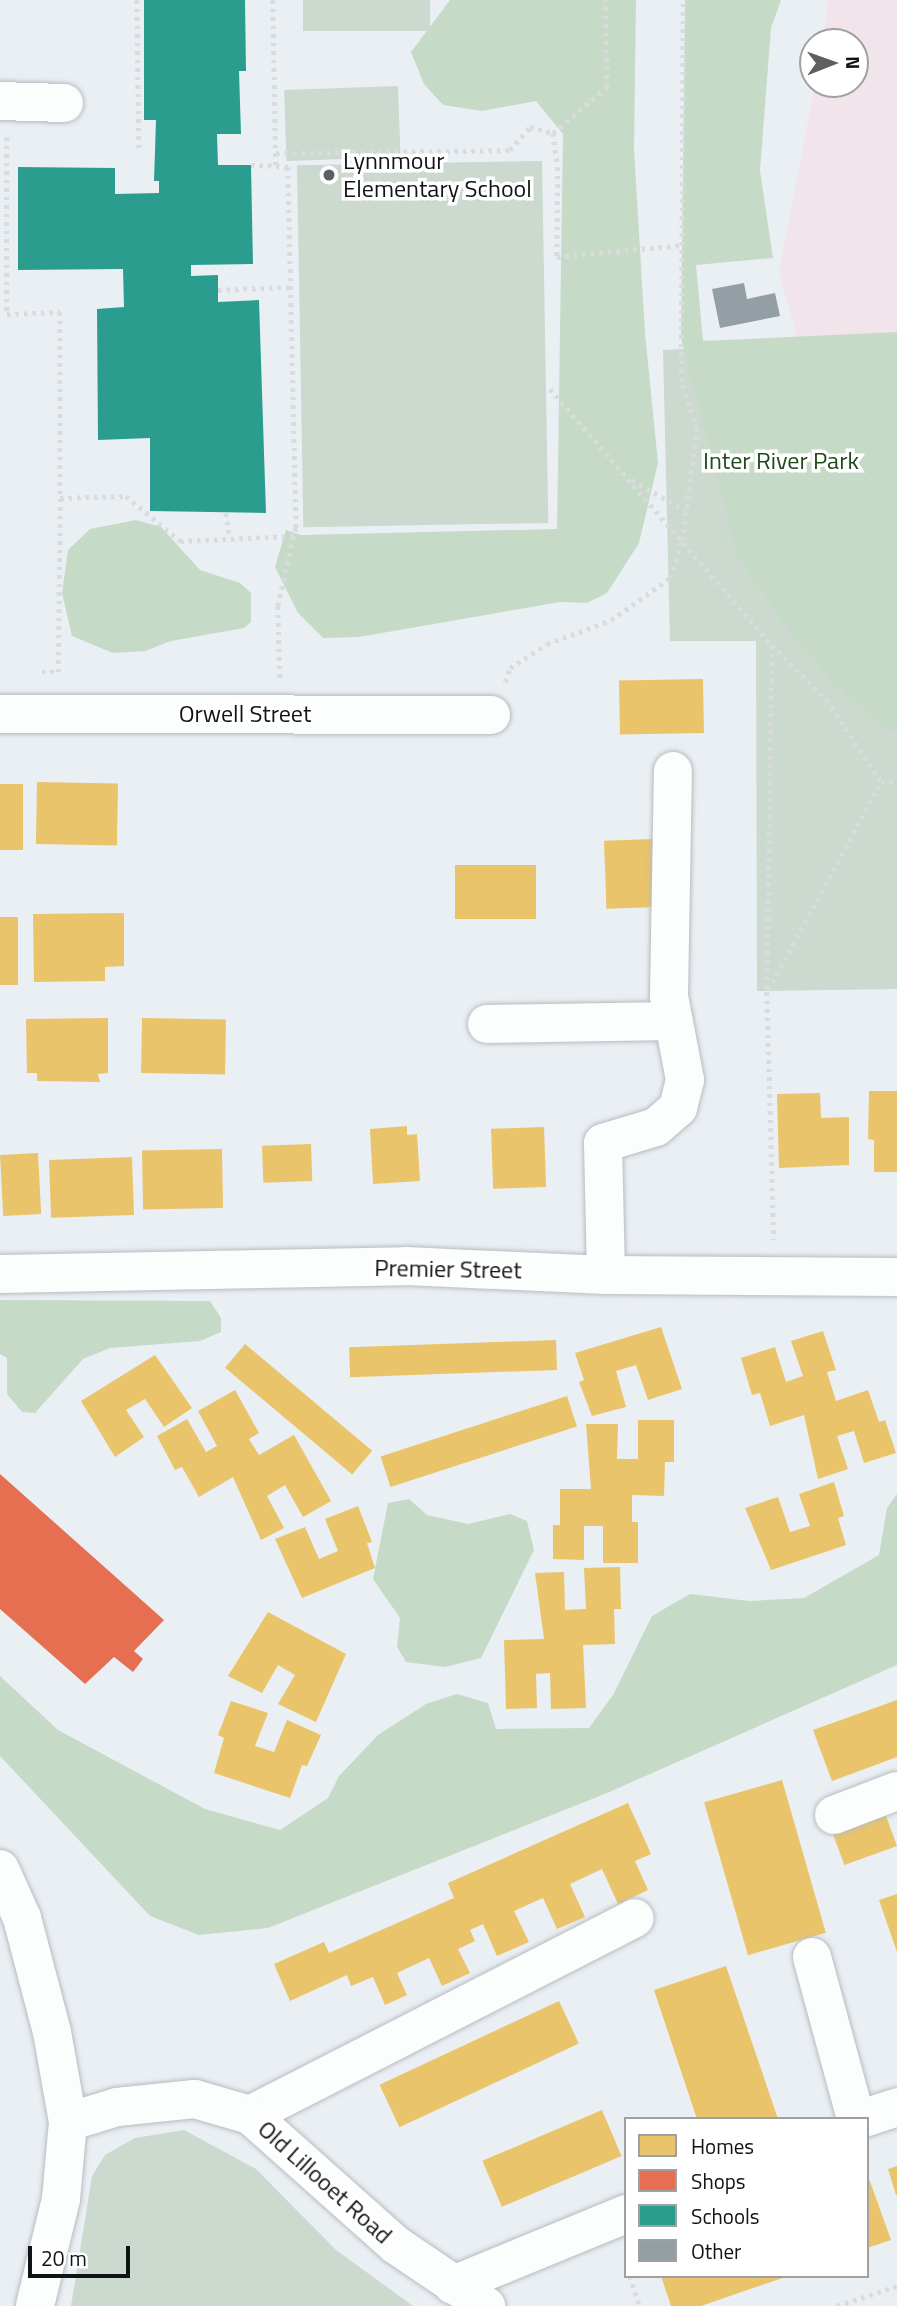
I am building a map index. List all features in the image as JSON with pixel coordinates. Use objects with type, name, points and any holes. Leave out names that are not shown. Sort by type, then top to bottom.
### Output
[{"type":"street","points":[[4,114],[64,103]]},
{"type":"street","name":"Orwell Street","points":[[0,714],[491,715]]},
{"type":"street","points":[[606,1275],[603,1143],[656,1127],[678,1108],[685,1080],[671,1021],[673,771]]},
{"type":"street","points":[[487,1024],[671,1021]]},
{"type":"street","name":"Premier Street","points":[[0,1275],[406,1266],[606,1275],[897,1277]]},
{"type":"street","points":[[834,1815],[897,1791]]},
{"type":"street","points":[[0,1870],[22,1918],[52,2032],[68,2122],[61,2199],[35,2306]]},
{"type":"street","points":[[250,2115],[635,1918]]},
{"type":"street","points":[[812,1957],[858,2117]]},
{"type":"street","name":"Old Lillooet Road","points":[[68,2122],[117,2107],[195,2099],[250,2115],[396,2245],[486,2306]]},
{"type":"street","points":[[865,2117],[897,2107]]},
{"type":"street","points":[[453,2285],[624,2215]]},
{"type":"path","points":[[137,0],[139,151]]},
{"type":"path","points":[[273,0],[276,166]]},
{"type":"path","points":[[553,133],[607,87],[605,0]]},
{"type":"path","points":[[491,715],[510,668],[547,644],[611,620],[670,578],[682,541],[697,429],[681,381],[683,0]]},
{"type":"path","points":[[4,114],[7,314],[60,312],[58,672],[42,672]]},
{"type":"path","points":[[276,153],[510,150],[530,127],[553,133]]},
{"type":"path","points":[[553,133],[558,167],[557,257],[682,245]]},
{"type":"path","points":[[251,165],[288,167],[294,536],[278,606],[280,714]]},
{"type":"path","points":[[218,290],[288,287]]},
{"type":"path","points":[[550,389],[772,645],[827,700],[881,782]]},
{"type":"path","points":[[626,477],[686,511]]},
{"type":"path","points":[[60,498],[126,496],[180,541],[294,536]]},
{"type":"path","points":[[226,513],[230,539]]},
{"type":"path","points":[[772,645],[767,992],[774,1276]]},
{"type":"path","points":[[881,782],[897,782]]},
{"type":"path","points":[[767,992],[881,782]]},
{"type":"path","points":[[631,2278],[640,2306]]},
{"type":"path","points":[[837,2306],[897,2286]]},
{"type":"shaded area","points":[[828,0],[897,0],[897,332],[797,338],[779,272],[812,98],[869,98],[869,28],[825,28]]},
{"type":"green space","points":[[303,0],[430,0],[430,31],[303,31]]},
{"type":"green space","points":[[450,0],[636,0],[634,149],[645,333],[658,463],[639,543],[607,593],[587,603],[560,602],[359,637],[323,638],[298,613],[275,567],[286,530],[301,535],[557,529],[563,134],[536,101],[482,111],[443,105],[424,84],[411,52]]},
{"type":"green space","points":[[685,0],[781,0],[771,28],[760,171],[773,258],[696,265],[703,341],[897,332],[897,730],[887,730],[832,681],[782,621],[738,557],[681,338]]},
{"type":"green space","points":[[398,86],[400,157],[287,161],[284,90]]},
{"type":"green space","points":[[542,161],[548,523],[303,527],[297,165]]},
{"type":"green space","name":"Inter River Park","points":[[897,337],[897,989],[757,991],[756,641],[670,641],[663,350]]},
{"type":"green space","points":[[136,520],[161,527],[200,570],[240,583],[251,593],[251,622],[244,628],[171,641],[145,651],[113,653],[72,636],[62,593],[68,550],[90,529]]},
{"type":"green space","points":[[0,1300],[210,1301],[221,1318],[221,1332],[200,1341],[110,1348],[83,1359],[35,1413],[22,1412],[7,1394],[7,1358],[0,1354]]},
{"type":"green space","points":[[897,1494],[897,1665],[607,1793],[268,1928],[199,1935],[150,1916],[0,1756],[0,1676],[58,1730],[205,1809],[280,1830],[328,1798],[339,1776],[378,1735],[426,1704],[457,1694],[488,1703],[496,1729],[589,1728],[613,1695],[652,1616],[690,1594],[749,1601],[804,1598],[879,1555],[887,1508]]},
{"type":"green space","points":[[409,1499],[427,1515],[468,1524],[510,1514],[527,1521],[534,1550],[481,1658],[445,1667],[406,1662],[397,1647],[400,1618],[373,1579],[388,1503]]},
{"type":"green space","points":[[184,2130],[256,2169],[336,2250],[413,2306],[71,2306],[92,2176],[105,2155],[135,2138]]},
{"type":"building: Homes","points":[[703,679],[704,733],[620,734],[619,680]]},
{"type":"building: Homes","points":[[37,782],[118,783],[117,845],[36,844]]},
{"type":"building: Homes","points":[[0,784],[23,784],[23,850],[0,850]]},
{"type":"building: Homes","points":[[654,839],[656,907],[606,909],[604,841]]},
{"type":"building: Homes","points":[[455,865],[536,865],[536,919],[455,919]]},
{"type":"building: Homes","points":[[124,913],[124,966],[105,967],[105,981],[34,982],[33,914]]},
{"type":"building: Homes","points":[[0,917],[18,917],[18,985],[0,985]]},
{"type":"building: Homes","points":[[108,1018],[108,1073],[98,1074],[100,1082],[37,1081],[37,1073],[27,1073],[26,1019]]},
{"type":"building: Homes","points":[[142,1018],[226,1019],[225,1074],[141,1073]]},
{"type":"building: Homes","points":[[869,1091],[897,1091],[897,1172],[874,1172],[874,1140],[868,1139]]},
{"type":"building: Homes","points":[[820,1093],[821,1118],[849,1117],[849,1165],[779,1168],[777,1094]]},
{"type":"building: Homes","points":[[407,1126],[407,1135],[417,1134],[420,1181],[373,1184],[370,1129]]},
{"type":"building: Homes","points":[[544,1127],[546,1187],[493,1189],[491,1129]]},
{"type":"building: Homes","points":[[311,1144],[312,1181],[263,1183],[262,1146]]},
{"type":"building: Homes","points":[[222,1149],[223,1208],[143,1209],[142,1150]]},
{"type":"building: Homes","points":[[38,1153],[41,1214],[3,1216],[0,1155]]},
{"type":"building: Homes","points":[[132,1157],[134,1215],[51,1218],[49,1160]]},
{"type":"building: Homes","points":[[661,1327],[682,1389],[648,1400],[636,1365],[616,1371],[626,1407],[592,1416],[579,1382],[584,1380],[575,1353]]},
{"type":"building: Homes","points":[[823,1331],[836,1370],[827,1372],[836,1401],[868,1390],[879,1422],[885,1420],[896,1453],[864,1463],[854,1431],[837,1436],[848,1469],[818,1479],[804,1415],[770,1426],[760,1393],[752,1395],[741,1358],[775,1347],[786,1382],[803,1376],[791,1341]]},
{"type":"building: Homes","points":[[556,1340],[557,1370],[350,1377],[349,1347]]},
{"type":"building: Homes","points":[[245,1344],[372,1451],[352,1474],[225,1368]]},
{"type":"building: Homes","points":[[155,1355],[192,1408],[164,1427],[145,1399],[126,1410],[144,1437],[115,1457],[81,1401]]},
{"type":"building: Homes","points":[[235,1390],[259,1433],[249,1439],[259,1455],[294,1435],[331,1501],[303,1517],[285,1485],[267,1496],[284,1528],[261,1540],[233,1477],[199,1497],[182,1467],[175,1470],[157,1436],[187,1419],[206,1452],[217,1446],[198,1411]]},
{"type":"building: Homes","points":[[567,1396],[577,1426],[390,1487],[381,1457]]},
{"type":"building: Homes","points":[[638,1420],[674,1420],[674,1462],[665,1462],[664,1496],[632,1495],[632,1522],[638,1522],[638,1563],[603,1563],[603,1526],[584,1526],[584,1560],[553,1559],[553,1525],[560,1525],[560,1489],[591,1489],[586,1424],[618,1424],[617,1459],[638,1459]]},
{"type":"building: Homes","points":[[834,1482],[844,1516],[838,1518],[846,1545],[771,1570],[745,1508],[778,1497],[790,1532],[810,1526],[799,1494]]},
{"type":"building: Homes","points":[[358,1506],[372,1542],[367,1543],[375,1568],[302,1598],[275,1539],[305,1527],[319,1559],[338,1551],[325,1519]]},
{"type":"building: Homes","points":[[620,1567],[621,1609],[614,1609],[615,1644],[583,1645],[586,1708],[551,1709],[550,1673],[536,1674],[537,1708],[506,1709],[504,1640],[544,1639],[535,1573],[564,1572],[565,1610],[586,1609],[584,1568]]},
{"type":"building: Homes","points":[[268,1612],[346,1654],[316,1722],[278,1704],[295,1675],[278,1665],[262,1693],[228,1676]]},
{"type":"building: Homes","points":[[897,1700],[897,1757],[832,1781],[813,1730]]},
{"type":"building: Homes","points":[[231,1701],[268,1713],[255,1746],[274,1752],[287,1720],[321,1735],[307,1766],[302,1765],[290,1798],[214,1773],[224,1738],[218,1735]]},
{"type":"building: Homes","points":[[782,1780],[826,1933],[748,1955],[704,1802]]},
{"type":"building: Homes","points":[[628,1803],[651,1854],[635,1861],[648,1890],[618,1904],[602,1869],[570,1884],[585,1917],[557,1929],[543,1898],[514,1911],[529,1942],[497,1956],[483,1924],[470,1930],[475,1941],[458,1949],[470,1973],[442,1986],[429,1958],[397,1973],[407,1995],[385,2005],[373,1977],[351,1986],[347,1975],[290,2001],[274,1964],[324,1942],[329,1953],[454,1898],[448,1883]]},
{"type":"building: Homes","points":[[885,1813],[897,1846],[844,1865],[832,1832]]},
{"type":"building: Homes","points":[[897,1894],[897,1952],[879,1900]]},
{"type":"building: Homes","points":[[726,1966],[777,2117],[696,2117],[654,1990]]},
{"type":"building: Homes","points":[[559,2001],[579,2044],[399,2127],[380,2085]]},
{"type":"building: Homes","points":[[602,2110],[622,2156],[502,2207],[482,2161]]},
{"type":"building: Homes","points":[[897,2166],[897,2195],[896,2195],[888,2169]]},
{"type":"building: Homes","points":[[869,2179],[891,2240],[869,2247]]},
{"type":"building: Homes","points":[[662,2278],[782,2278],[701,2306],[671,2306]]},
{"type":"building: Shops","points":[[0,1474],[164,1620],[134,1651],[143,1659],[133,1672],[114,1657],[85,1684],[0,1609]]},
{"type":"building: Schools","points":[[144,0],[245,0],[246,71],[239,71],[241,134],[217,134],[218,165],[251,165],[253,264],[191,265],[191,276],[218,275],[218,302],[259,300],[266,513],[150,511],[150,438],[98,440],[97,309],[124,307],[123,269],[18,270],[18,167],[115,168],[115,194],[159,193],[159,181],[154,181],[156,120],[144,120]]},
{"type":"building: Other","points":[[744,283],[747,299],[775,293],[780,316],[720,328],[712,289]]},
{"type":"place","name":"Lynnmour Elementary School","points":[[329,175]]}]
